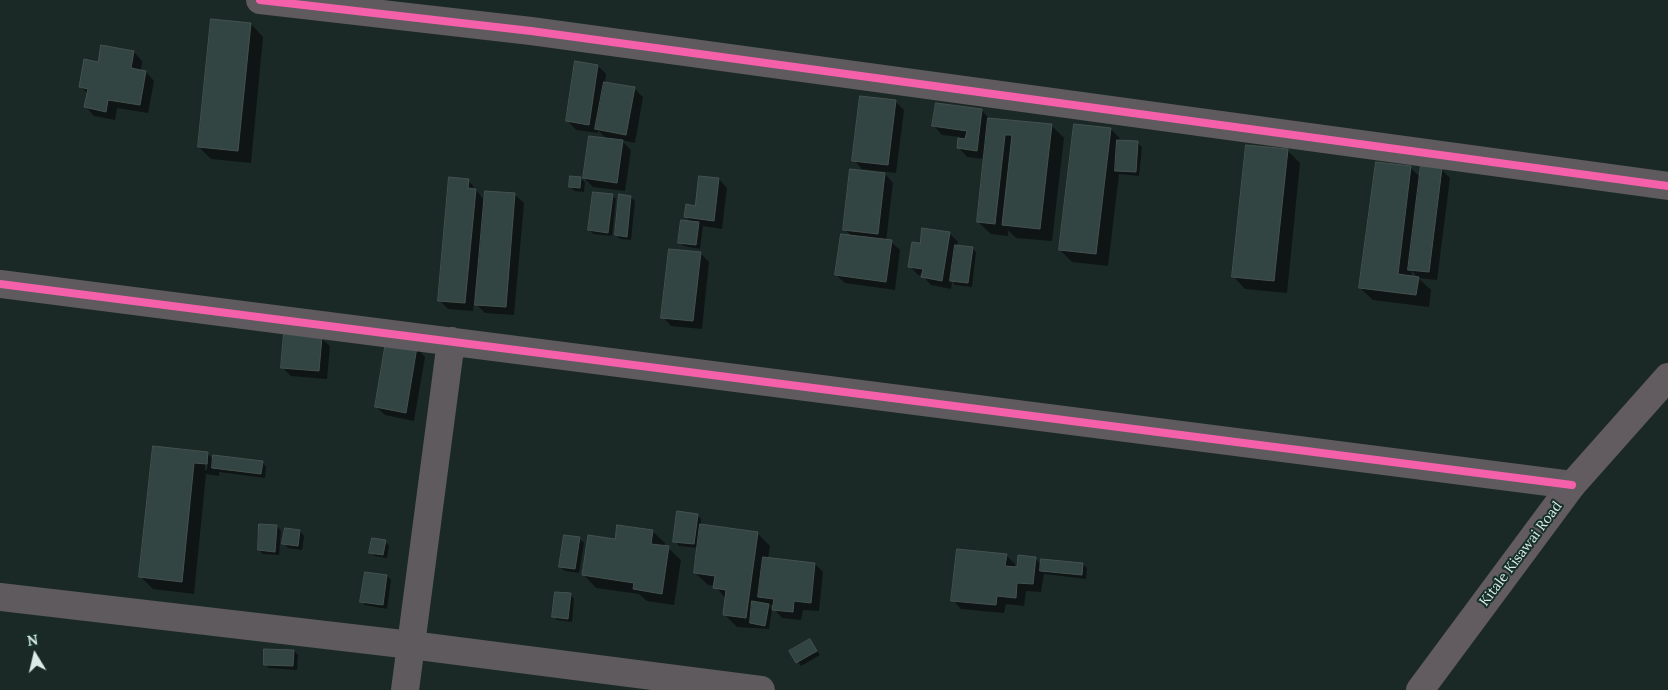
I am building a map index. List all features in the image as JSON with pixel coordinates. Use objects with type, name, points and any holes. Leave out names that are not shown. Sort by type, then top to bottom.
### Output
[{"type":"street","points":[[260,0],[531,31],[1668,186]]},
{"type":"street","points":[[0,284],[1572,486]]},
{"type":"street","points":[[405,690],[451,341]]},
{"type":"street","name":"Kitale Kisawai Road","points":[[1420,690],[1572,486],[1668,377]]},
{"type":"street","points":[[0,597],[411,645],[761,690]]},
{"type":"building","points":[[211,19],[251,23],[238,151],[198,147]]},
{"type":"building","points":[[101,45],[134,51],[131,68],[146,71],[140,105],[108,100],[106,112],[84,107],[88,89],[79,87],[84,59],[98,62]]},
{"type":"building","points":[[575,61],[598,65],[589,125],[566,121]]},
{"type":"building","points":[[604,82],[635,87],[626,135],[595,129]]},
{"type":"building","points":[[860,96],[896,100],[888,165],[852,161]]},
{"type":"building","points":[[936,103],[982,109],[977,151],[957,148],[958,138],[965,139],[967,131],[932,126]]},
{"type":"building","points":[[988,118],[1052,124],[1040,229],[1002,225],[1012,135],[1005,135],[995,224],[977,222]]},
{"type":"building","points":[[1074,124],[1111,128],[1096,254],[1059,250]]},
{"type":"building","points":[[589,136],[623,140],[617,183],[583,178]]},
{"type":"building","points":[[1117,140],[1138,141],[1136,172],[1115,171]]},
{"type":"building","points":[[1246,145],[1288,149],[1274,281],[1232,277]]},
{"type":"building","points":[[1376,162],[1411,166],[1398,274],[1419,277],[1416,295],[1359,288]]},
{"type":"building","points":[[1421,165],[1442,168],[1429,272],[1408,270]]},
{"type":"building","points":[[850,169],[885,173],[878,234],[843,230]]},
{"type":"building","points":[[570,176],[581,177],[580,188],[569,187]]},
{"type":"building","points":[[699,176],[719,178],[714,221],[684,217],[686,204],[695,206]]},
{"type":"building","points":[[449,177],[469,179],[468,188],[476,189],[465,303],[438,301]]},
{"type":"building","points":[[485,191],[515,193],[506,307],[475,305]]},
{"type":"building","points":[[593,192],[613,194],[608,233],[588,230]]},
{"type":"building","points":[[619,194],[631,196],[627,237],[615,235]]},
{"type":"building","points":[[681,220],[699,222],[696,245],[678,243]]},
{"type":"building","points":[[922,228],[950,232],[942,281],[921,277],[923,269],[908,267],[912,242],[920,243]]},
{"type":"building","points":[[841,234],[892,240],[886,282],[835,275]]},
{"type":"building","points":[[955,245],[973,247],[968,283],[950,281]]},
{"type":"building","points":[[669,249],[701,252],[693,321],[661,318]]},
{"type":"building","points":[[284,333],[322,337],[319,371],[281,368]]},
{"type":"building","points":[[386,342],[417,347],[406,413],[375,407]]},
{"type":"building","points":[[153,446],[208,452],[207,464],[194,463],[182,582],[139,577]]},
{"type":"building","points":[[213,455],[263,461],[261,474],[212,468]]},
{"type":"building","points":[[677,511],[698,514],[694,544],[673,542]]},
{"type":"building","points":[[259,524],[277,525],[275,552],[258,550]]},
{"type":"building","points":[[700,524],[758,532],[746,618],[723,615],[726,590],[713,588],[715,576],[694,573]]},
{"type":"building","points":[[617,525],[653,530],[651,544],[669,546],[662,594],[633,589],[634,583],[582,575],[588,535],[615,539]]},
{"type":"building","points":[[285,528],[300,530],[298,546],[282,544]]},
{"type":"building","points":[[564,535],[580,537],[575,569],[559,567]]},
{"type":"building","points":[[372,538],[386,540],[383,555],[369,553]]},
{"type":"building","points":[[957,549],[1007,554],[1005,566],[1017,567],[1018,555],[1036,557],[1033,584],[1017,583],[1016,598],[997,596],[996,605],[951,601]]},
{"type":"building","points":[[763,557],[815,563],[811,603],[794,601],[793,612],[772,610],[774,599],[758,597]]},
{"type":"building","points":[[1041,559],[1083,563],[1082,575],[1040,571]]},
{"type":"building","points":[[365,572],[387,575],[383,605],[360,602]]},
{"type":"building","points":[[555,592],[571,593],[568,619],[552,617]]},
{"type":"building","points":[[752,601],[769,604],[765,626],[750,623]]},
{"type":"building","points":[[810,639],[817,651],[796,663],[789,651]]},
{"type":"building","points":[[264,649],[294,650],[293,666],[264,665]]},
{"type":"cycle path","points":[[260,0],[531,31],[1668,186]]},
{"type":"cycle path","points":[[0,284],[1572,485]]}]
